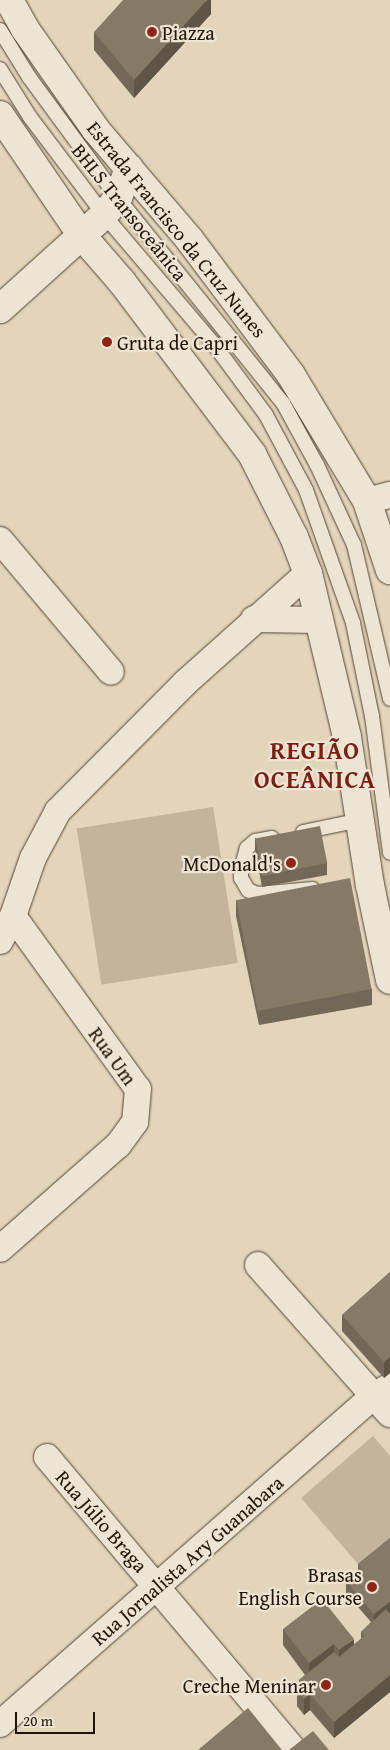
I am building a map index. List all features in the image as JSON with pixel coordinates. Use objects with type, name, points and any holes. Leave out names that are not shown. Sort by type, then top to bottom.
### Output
[{"type":"main road","name":"Estrada Francisco da Cruz Nunes","points":[[9,0],[25,29],[96,130],[189,239],[291,375],[378,498],[390,570]]},
{"type":"main road","points":[[0,115],[83,237],[122,282],[252,454],[294,537],[308,573],[348,737],[359,813],[363,887],[390,980]]},
{"type":"main road","points":[[0,309],[83,237],[111,207],[129,168]]},
{"type":"street","points":[[0,540],[110,672]]},
{"type":"street","points":[[0,941],[13,916],[33,858],[58,811],[185,683],[254,619],[308,573]]},
{"type":"street","points":[[254,619],[320,620]]},
{"type":"street","name":"Rua Um","points":[[0,1249],[118,1146],[135,1122],[138,1088],[13,916]]},
{"type":"street","points":[[258,1265],[385,1398]]},
{"type":"street","name":"Rua Jornalista Ary Guanabara","points":[[0,1724],[158,1586],[385,1398]]},
{"type":"street","name":"Rua Júlio Braga","points":[[47,1457],[158,1586],[290,1746]]},
{"type":"lane","name":"BHLS Transoceânica","points":[[0,30],[111,207],[266,415],[306,490],[334,562],[353,623],[372,716],[390,853]]},
{"type":"lane","name":"BHLS Transoceânica","points":[[0,68],[30,117],[283,402],[317,465],[354,544],[390,699]]},
{"type":"lane","points":[[329,886],[257,894],[248,890],[241,878],[241,869],[247,848],[255,841],[351,822],[359,813]]},
{"type":"shaded area","points":[[213,807],[238,963],[101,985],[77,829]]},
{"type":"shaded area","points":[[373,1436],[390,1456],[390,1550],[364,1571],[301,1498]]},
{"type":"building","name":"Piazza","points":[[123,0],[207,0],[134,80],[94,32]]},
{"type":"building","name":"McDonald's","points":[[320,826],[327,863],[262,876],[255,839]]},
{"type":"building","points":[[350,878],[372,989],[258,1011],[236,900]]},
{"type":"building","points":[[390,1272],[390,1357],[384,1362],[342,1315]]},
{"type":"building","name":"Brasas English Course","points":[[390,1538],[390,1602],[374,1614],[346,1581],[361,1568],[358,1564]]},
{"type":"building","points":[[322,1599],[354,1639],[339,1650],[334,1644],[309,1663],[283,1629]]},
{"type":"building","points":[[386,1609],[390,1614],[390,1675],[334,1722],[310,1694],[304,1699],[297,1690],[303,1685],[299,1680],[334,1652],[339,1657],[364,1636],[361,1632]]},
{"type":"building","points":[[248,1708],[282,1750],[198,1750]]},
{"type":"building","points":[[313,1731],[329,1750],[289,1750]]},
{"type":"place","name":"Piazza","points":[[152,32]]},
{"type":"place","name":"Gruta de Capri","points":[[107,342]]},
{"type":"place","name":"McDonald's","points":[[291,863]]},
{"type":"place","name":"Brasas English Course","points":[[372,1587]]},
{"type":"place","name":"Creche Meninar","points":[[326,1685]]},
{"type":"district","name":"REGIÃO OCEÂNICA","points":[[315,766]]}]
